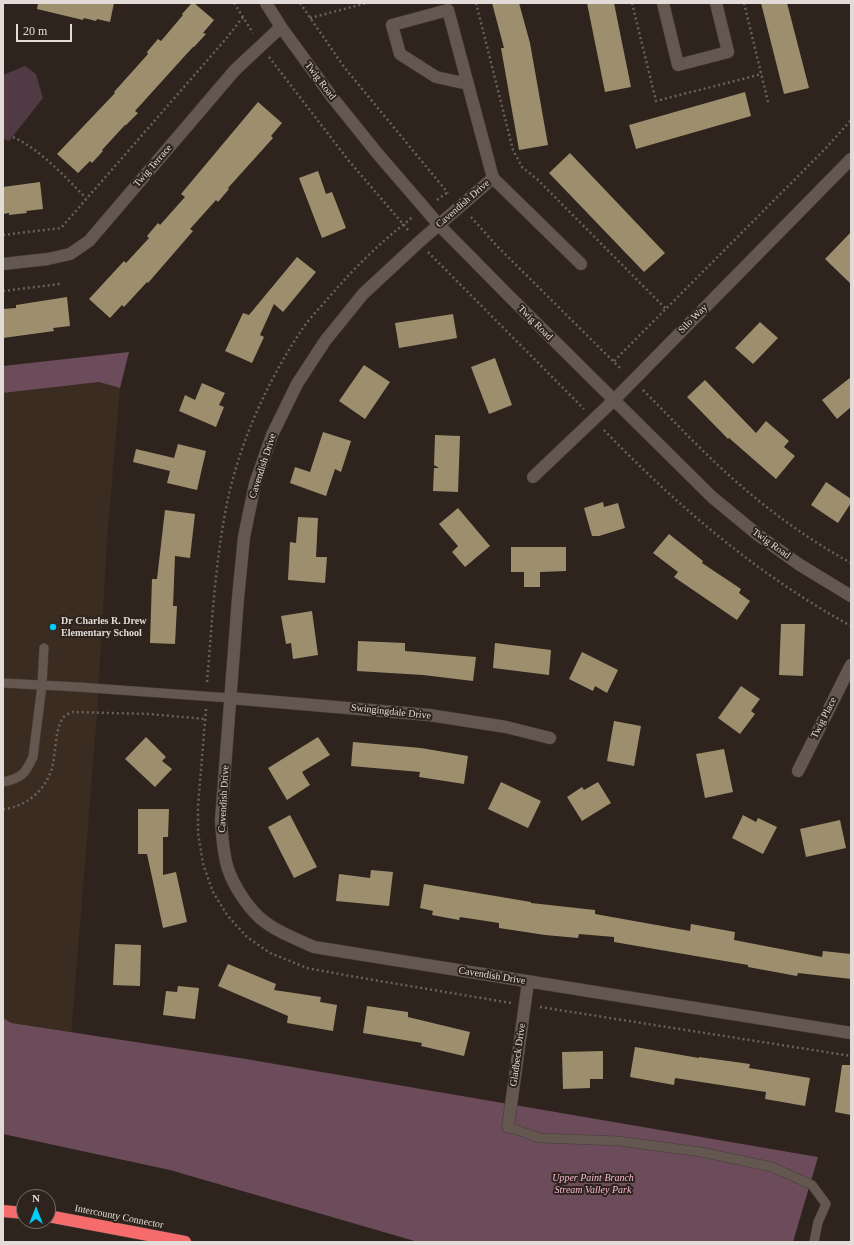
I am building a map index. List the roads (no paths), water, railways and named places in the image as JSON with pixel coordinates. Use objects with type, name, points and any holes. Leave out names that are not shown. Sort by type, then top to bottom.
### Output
[{"type":"highway","points":[[3,1211],[16,1212]]},
{"type":"highway","name":"Intercounty Connector","points":[[56,1218],[185,1242]]},
{"type":"street","name":"Twig Road","points":[[266,3],[281,27],[332,97],[377,153],[439,225],[613,401],[712,498],[758,535],[800,565],[851,596]]},
{"type":"street","points":[[663,3],[678,66],[728,52],[716,3]]},
{"type":"street","name":"Cavendish Drive","points":[[468,84],[436,77],[400,54],[392,25],[448,10],[468,84],[493,178],[581,264]]},
{"type":"street","name":"Twig Terrace","points":[[3,264],[48,259],[70,254],[89,241],[235,70],[281,27]]},
{"type":"street","name":"Silo Way","points":[[533,477],[634,381],[851,159]]},
{"type":"street","name":"Cavendish Drive","points":[[493,178],[362,294],[325,341],[297,384],[272,435],[256,484],[244,537],[221,820],[222,840],[228,868],[242,896],[260,918],[284,934],[314,948],[851,1033]]},
{"type":"street","name":"Twig Place","points":[[798,771],[851,665]]},
{"type":"street","name":"Swingingdale Drive","points":[[230,698],[429,715],[506,727],[550,738]]},
{"type":"street","name":"Gladbeck Drive","points":[[508,1127],[528,982]]},
{"type":"lane","points":[[3,782],[18,779],[28,768],[33,757],[42,685],[44,648]]},
{"type":"lane","points":[[3,683],[230,698]]},
{"type":"lane","points":[[508,1127],[540,1138],[619,1141],[701,1152],[772,1167],[812,1185],[826,1204],[818,1222],[814,1242]]},
{"type":"place","name":"Dr Charles R. Drew Elementary School","points":[[53,627]]},
{"type":"park label","name":"Upper Paint Branch Stream Valley Park","points":[[593,1184]]}]
